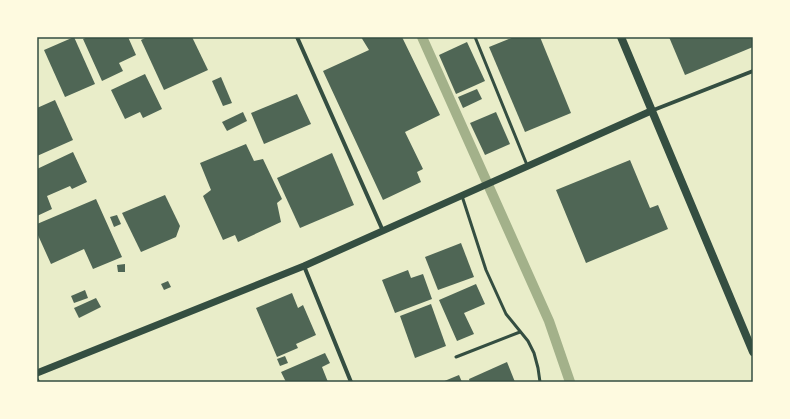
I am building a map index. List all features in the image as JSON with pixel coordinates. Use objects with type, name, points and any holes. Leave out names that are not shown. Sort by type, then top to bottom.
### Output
[{"type":"main road","points":[[621,37],[753,352]]},
{"type":"street","points":[[297,37],[383,231]]},
{"type":"street","points":[[37,373],[304,266],[651,111],[753,71]]},
{"type":"street","points":[[304,266],[351,382]]},
{"type":"lane","points":[[475,37],[528,166]]},
{"type":"lane","points":[[462,196],[486,270],[506,314],[534,353],[540,382]]},
{"type":"lane","points":[[456,357],[520,332]]},
{"type":"building","points":[[74,37],[95,84],[65,97],[44,50]]},
{"type":"building","points":[[88,37],[128,37],[136,55],[119,63],[123,71],[102,81],[83,39]]},
{"type":"building","points":[[147,37],[192,37],[208,70],[164,90],[141,40]]},
{"type":"building","points":[[361,37],[402,37],[440,115],[405,132],[423,169],[417,172],[421,182],[383,200],[323,71],[369,50]]},
{"type":"building","points":[[514,37],[540,37],[571,113],[525,132],[489,47]]},
{"type":"building","points":[[669,37],[753,37],[753,47],[685,75]]},
{"type":"building","points":[[467,42],[485,81],[456,94],[439,55]]},
{"type":"building","points":[[145,74],[162,109],[143,118],[140,112],[125,119],[111,90]]},
{"type":"building","points":[[221,77],[232,103],[223,106],[212,81]]},
{"type":"building","points":[[477,89],[482,99],[463,108],[458,97]]},
{"type":"building","points":[[297,94],[311,124],[264,144],[251,113]]},
{"type":"building","points":[[55,100],[73,140],[37,156],[37,108]]},
{"type":"building","points":[[243,112],[247,121],[227,131],[222,122]]},
{"type":"building","points":[[496,112],[510,144],[485,155],[470,123]]},
{"type":"building","points":[[246,144],[254,161],[263,159],[282,199],[277,203],[281,222],[238,242],[235,235],[223,240],[203,196],[211,190],[200,163]]},
{"type":"building","points":[[73,152],[87,182],[72,189],[70,186],[47,196],[52,209],[37,216],[37,169]]},
{"type":"building","points":[[332,153],[354,205],[300,228],[277,178]]},
{"type":"building","points":[[630,160],[650,208],[658,205],[668,229],[586,263],[556,190]]},
{"type":"building","points":[[165,195],[180,226],[176,237],[141,252],[122,213]]},
{"type":"building","points":[[96,199],[122,257],[93,269],[84,249],[51,264],[37,233],[37,224]]},
{"type":"building","points":[[117,215],[121,224],[114,227],[110,217]]},
{"type":"building","points":[[461,243],[474,277],[438,290],[425,257]]},
{"type":"building","points":[[125,264],[125,272],[118,272],[117,265]]},
{"type":"building","points":[[408,270],[411,278],[423,274],[432,299],[395,313],[382,280]]},
{"type":"building","points":[[168,281],[171,287],[164,290],[161,284]]},
{"type":"building","points":[[476,284],[485,304],[464,313],[474,334],[457,341],[439,300]]},
{"type":"building","points":[[85,290],[88,298],[74,303],[71,296]]},
{"type":"building","points":[[292,293],[298,308],[303,305],[316,335],[296,344],[298,348],[277,357],[256,308]]},
{"type":"building","points":[[96,298],[101,307],[79,318],[74,308]]},
{"type":"building","points":[[431,304],[446,346],[415,358],[400,316]]},
{"type":"building","points":[[325,353],[330,363],[322,367],[328,382],[286,382],[281,372]]},
{"type":"building","points":[[285,356],[288,363],[280,366],[277,359]]},
{"type":"building","points":[[507,362],[515,382],[470,382],[469,379]]},
{"type":"building","points":[[459,375],[462,382],[442,382]]},
{"type":"waterway","points":[[422,37],[549,321],[570,382]]}]
